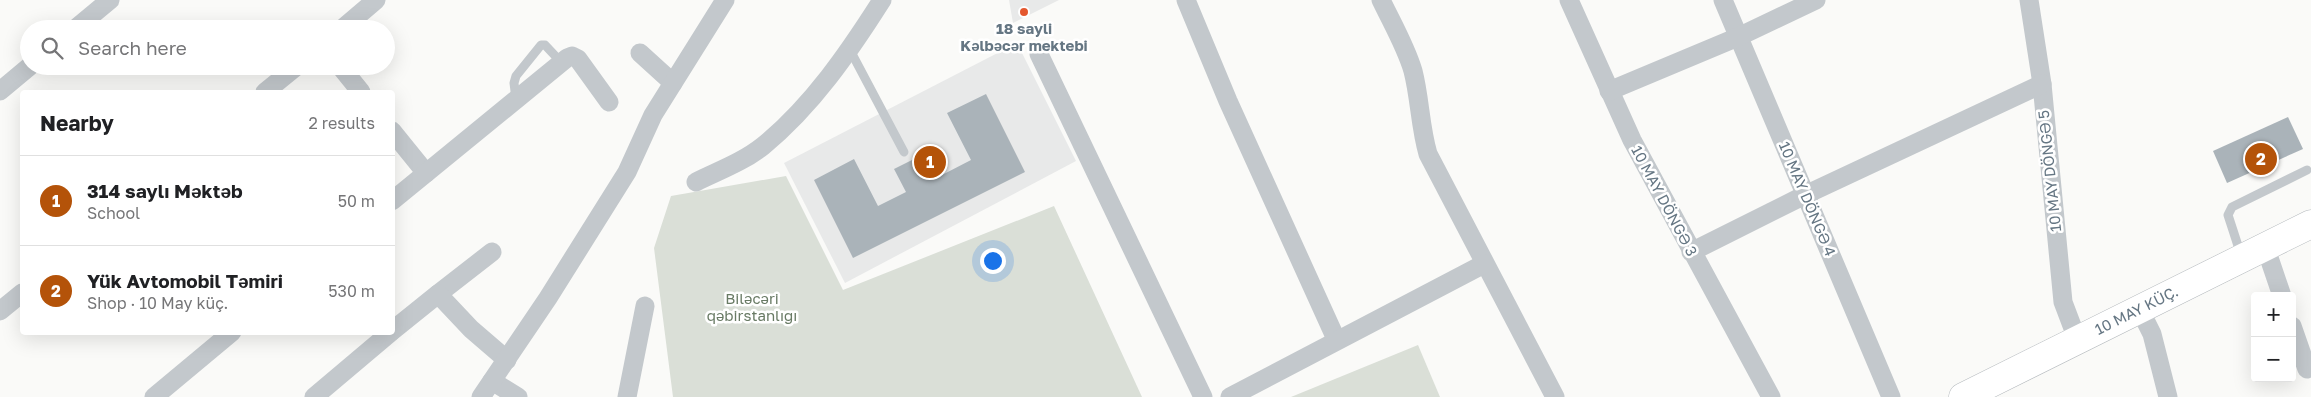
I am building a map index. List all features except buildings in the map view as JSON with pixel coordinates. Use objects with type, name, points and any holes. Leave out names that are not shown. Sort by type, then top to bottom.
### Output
[{"type":"main road","name":"10 MAY KÜÇ.","points":[[1962,397],[2311,224]]},
{"type":"street","points":[[86,20],[110,0]]},
{"type":"street","points":[[353,20],[376,0]]},
{"type":"street","points":[[480,397],[628,172],[645,130],[672,83],[725,0]]},
{"type":"street","points":[[696,182],[747,157],[763,146],[815,93],[850,50],[882,0]]},
{"type":"street","points":[[1186,0],[1228,101],[1336,340]]},
{"type":"street","points":[[1381,0],[1412,68],[1418,95],[1422,132],[1428,154],[1555,397]]},
{"type":"street","name":"10 MAY DÖNGƏ 3","points":[[1569,0],[1608,91],[1632,140],[1690,252],[1770,397]]},
{"type":"street","name":"10 MAY DÖNGƏ 4","points":[[1723,0],[1891,397]]},
{"type":"street","points":[[1608,91],[1738,37],[1816,0]]},
{"type":"street","name":"10 MAY DÖNGƏ 5","points":[[2030,0],[2042,84],[2063,302],[2077,339]]},
{"type":"street","points":[[640,53],[672,83]]},
{"type":"street","points":[[1039,54],[1203,397]]},
{"type":"street","points":[[395,198],[561,62],[572,56],[578,59],[609,102]]},
{"type":"street","points":[[0,91],[20,74]]},
{"type":"street","points":[[267,90],[286,75]]},
{"type":"street","points":[[347,75],[359,90]]},
{"type":"street","points":[[1690,252],[1805,195],[2042,84]]},
{"type":"street","points":[[395,135],[426,173]]},
{"type":"street","points":[[395,330],[492,252]]},
{"type":"street","points":[[2254,252],[2279,292]]},
{"type":"street","points":[[1230,397],[1484,264]]},
{"type":"street","points":[[438,294],[471,329],[506,360]]},
{"type":"street","points":[[0,311],[20,295]]},
{"type":"street","points":[[627,397],[645,306]]},
{"type":"street","points":[[2139,308],[2152,334],[2168,397]]},
{"type":"street","points":[[154,397],[228,335]]},
{"type":"street","points":[[314,397],[388,335]]},
{"type":"street","points":[[2296,337],[2307,369]]},
{"type":"street","points":[[492,381],[518,397]]},
{"type":"lane","points":[[516,99],[514,83],[516,76],[541,45],[546,45],[561,62]]},
{"type":"lane","points":[[850,50],[904,152]]},
{"type":"lane","points":[[2254,252],[2228,215],[2232,208],[2307,170]]},
{"type":"shaded area","name":"18 sayli Kəlbəcər mektebi","points":[[1009,0],[1059,0],[1013,23]]},
{"type":"shaded area","points":[[1017,43],[1076,161],[845,283],[784,163]]},
{"type":"green space","name":"Biləcəri qəbirstanlığı","points":[[786,176],[843,290],[1054,206],[1142,397],[673,397],[654,248],[671,196]]},
{"type":"green space","points":[[1418,345],[1440,397],[1291,397]]},
{"type":"place","name":"18 sayli Kəlbəcər mektebi","points":[[1024,12]]},
{"type":"place","name":"Yük Avtomobil Təmiri","points":[[2261,159]]},
{"type":"place","name":"314 saylı Məktəb","points":[[930,162]]}]
